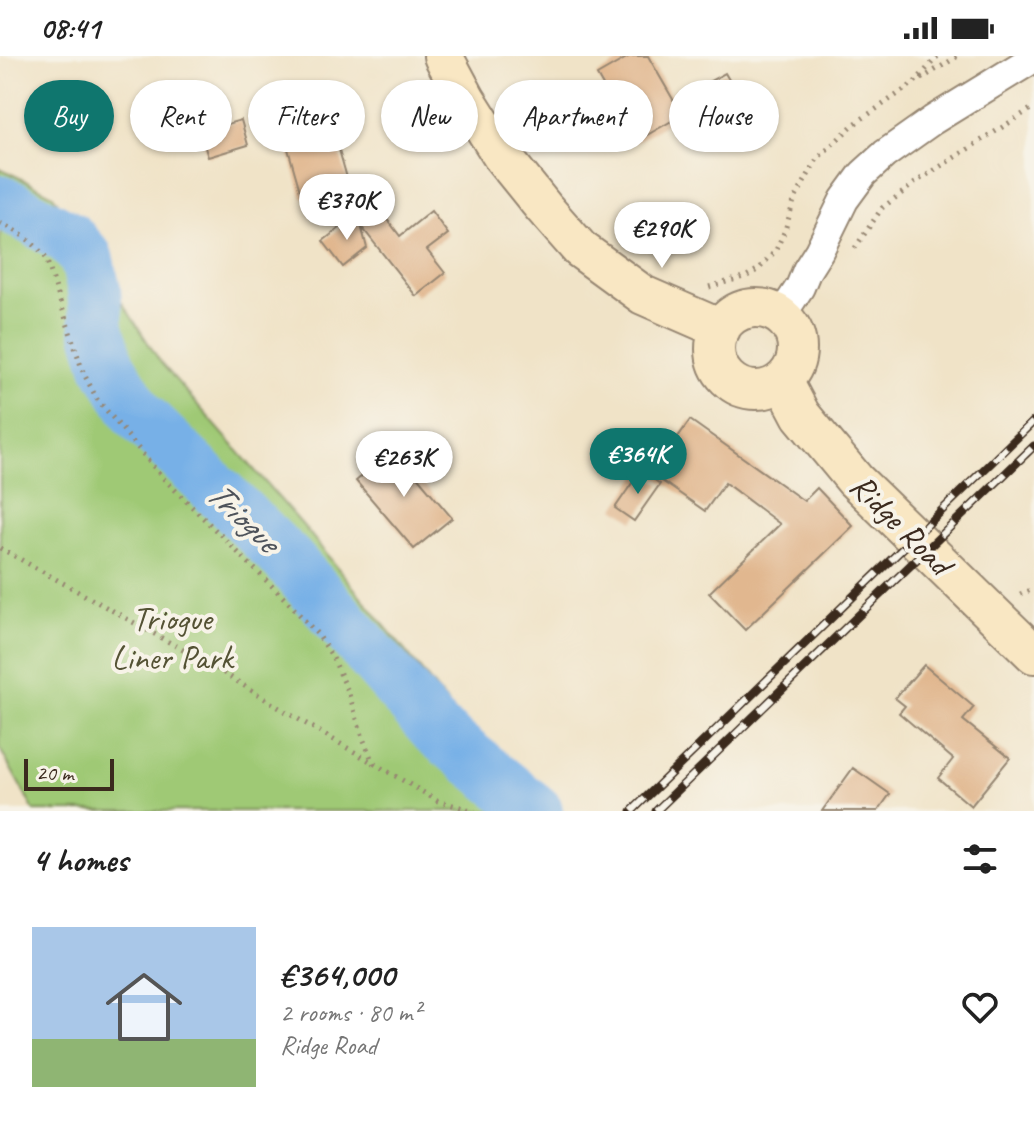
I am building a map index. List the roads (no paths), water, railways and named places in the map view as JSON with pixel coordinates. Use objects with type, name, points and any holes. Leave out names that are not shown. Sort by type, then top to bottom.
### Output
[{"type":"street","points":[[443,56],[502,156],[580,249],[643,295],[721,329]]},
{"type":"street","points":[[781,316],[800,287],[844,200],[863,174],[933,120],[1034,58]]},
{"type":"street","points":[[761,308],[775,312],[786,320],[794,332],[797,359],[783,381],[758,391],[745,389],[723,374],[717,363],[715,350],[721,329],[734,314],[747,309],[761,308]]},
{"type":"street","name":"Ridge Road","points":[[783,381],[801,415],[855,480],[1034,654]]},
{"type":"waterway","name":"Triogue","points":[[0,201],[69,238],[86,257],[94,290],[97,329],[108,365],[138,414],[288,560],[437,731],[536,811]]},
{"type":"railway","points":[[632,811],[1034,421]]},
{"type":"railway","points":[[656,811],[1034,446]]},
{"type":"park label","name":"Triogue Liner Park","points":[[172,638]]}]
